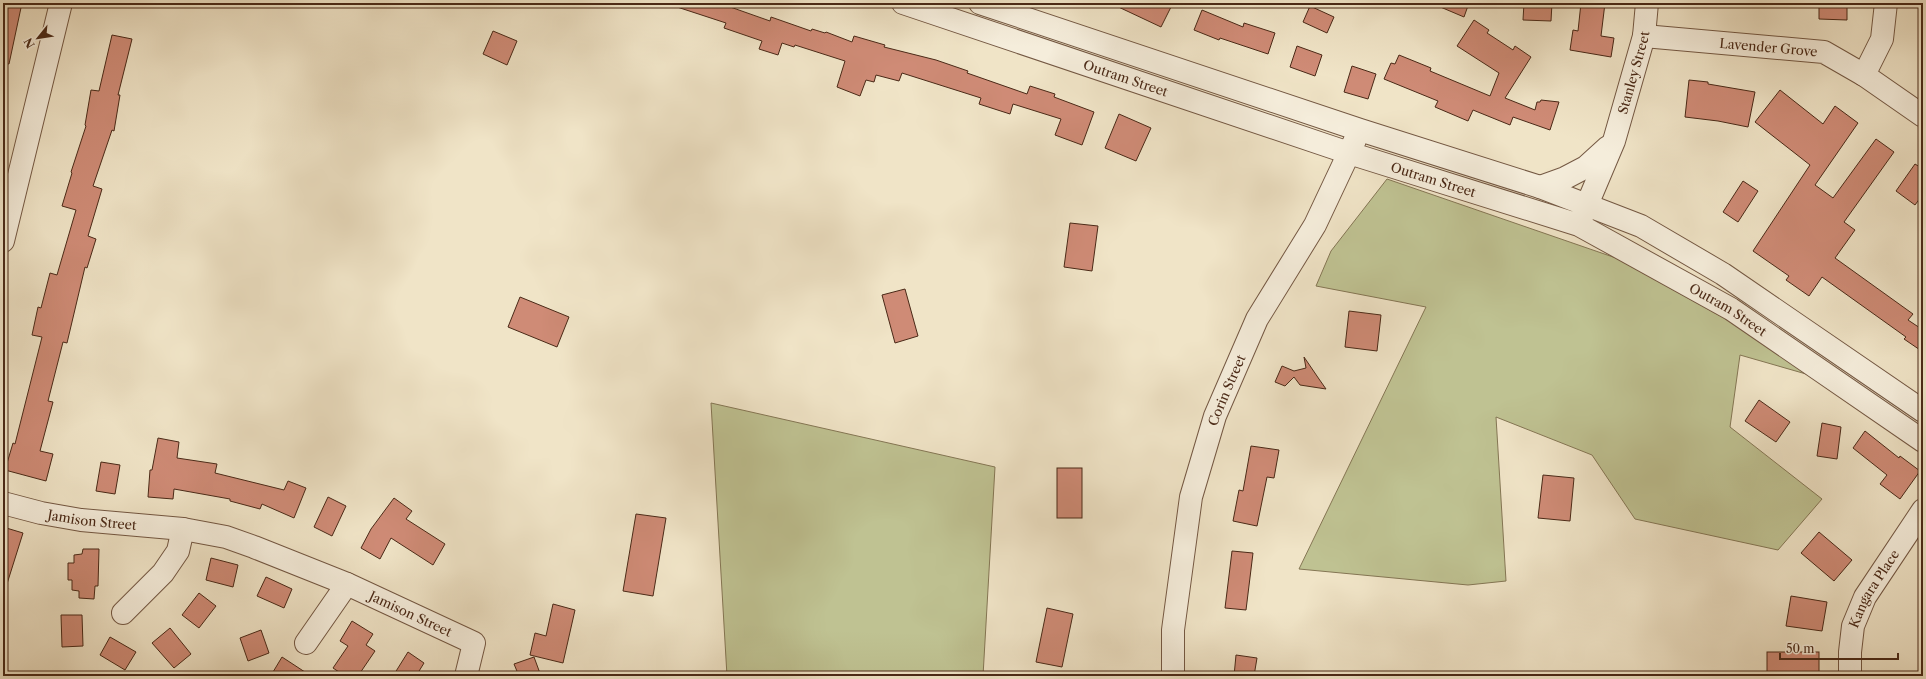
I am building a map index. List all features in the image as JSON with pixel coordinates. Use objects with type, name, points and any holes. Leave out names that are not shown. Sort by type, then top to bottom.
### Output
[{"type":"street","points":[[3,241],[61,3]]},
{"type":"street","name":"Outram Street","points":[[903,3],[1349,153],[1579,225],[1731,309],[1923,441]]},
{"type":"street","name":"Outram Street","points":[[980,3],[1360,130],[1540,187],[1641,226],[1723,274],[1923,411]]},
{"type":"street","name":"Stanley Street","points":[[1579,225],[1614,141],[1644,36],[1647,3]]},
{"type":"street","points":[[1864,75],[1882,39],[1886,3]]},
{"type":"street","name":"Lavender Grove","points":[[1644,36],[1824,52],[1864,75],[1923,116]]},
{"type":"street","name":"Corin Street","points":[[1173,676],[1173,630],[1191,497],[1215,416],[1257,319],[1315,225],[1360,130]]},
{"type":"street","points":[[1540,187],[1565,178],[1586,167],[1614,141]]},
{"type":"street","name":"Jamison Street","points":[[3,503],[41,513],[81,520],[183,529],[226,537],[247,544],[347,584],[474,643],[466,676]]},
{"type":"street","name":"Kangara Place","points":[[1850,676],[1850,652],[1853,626],[1865,597],[1923,510]]},
{"type":"street","points":[[123,613],[163,573],[178,551],[183,529]]},
{"type":"street","points":[[306,643],[347,584]]},
{"type":"green space","points":[[1387,179],[1616,258],[1742,328],[1813,376],[1740,355],[1730,427],[1822,499],[1778,550],[1635,519],[1592,455],[1496,417],[1506,581],[1468,585],[1299,569],[1426,307],[1316,286],[1331,251]]},
{"type":"green space","points":[[711,403],[995,467],[983,676],[727,676]]},
{"type":"building","points":[[3,3],[22,3],[9,64],[3,63]]},
{"type":"building","points":[[672,3],[719,3],[770,21],[771,17],[811,31],[812,29],[826,32],[852,42],[854,36],[885,45],[884,47],[936,60],[968,71],[967,73],[1027,94],[1030,86],[1055,94],[1054,97],[1094,112],[1082,145],[1055,135],[1061,119],[1013,104],[1010,114],[979,104],[981,98],[902,73],[899,81],[876,75],[874,82],[866,80],[860,96],[837,87],[845,61],[795,45],[794,47],[782,43],[778,55],[759,49],[762,41],[724,28],[726,23],[671,5]]},
{"type":"building","points":[[1110,3],[1173,3],[1161,27]]},
{"type":"building","points":[[1431,3],[1469,3],[1464,17]]},
{"type":"building","points":[[1524,3],[1552,3],[1551,21],[1523,20]]},
{"type":"building","points":[[1581,3],[1605,3],[1601,36],[1614,38],[1611,57],[1570,50],[1573,30],[1578,31]]},
{"type":"building","points":[[1819,3],[1847,3],[1847,20],[1819,19]]},
{"type":"building","points":[[1310,6],[1334,17],[1327,33],[1303,22]]},
{"type":"building","points":[[1202,10],[1243,27],[1244,23],[1275,33],[1268,54],[1220,38],[1219,40],[1194,30]]},
{"type":"building","points":[[1474,20],[1489,30],[1487,33],[1513,50],[1515,46],[1531,57],[1505,98],[1535,110],[1537,102],[1540,102],[1541,100],[1559,102],[1550,130],[1513,117],[1510,125],[1473,110],[1468,121],[1435,107],[1438,101],[1384,79],[1391,63],[1395,64],[1399,55],[1431,68],[1430,71],[1490,96],[1499,73],[1457,46]]},
{"type":"building","points":[[493,31],[517,41],[507,65],[483,54]]},
{"type":"building","points":[[112,35],[132,39],[118,95],[120,95],[114,131],[112,130],[93,186],[102,189],[88,236],[96,239],[87,268],[85,267],[67,343],[63,342],[48,401],[53,402],[40,451],[53,454],[46,481],[5,470],[13,443],[15,444],[42,337],[32,335],[38,307],[41,308],[50,273],[57,275],[76,210],[62,206],[86,126],[91,90],[99,91]]},
{"type":"building","points":[[1297,46],[1322,55],[1315,76],[1290,67]]},
{"type":"building","points":[[1352,66],[1376,74],[1368,99],[1344,92]]},
{"type":"building","points":[[1689,80],[1708,82],[1708,84],[1755,92],[1748,127],[1718,121],[1685,117]]},
{"type":"building","points":[[1780,90],[1823,124],[1835,106],[1858,123],[1815,185],[1833,198],[1876,139],[1894,152],[1844,222],[1855,230],[1835,258],[1913,314],[1908,320],[1923,330],[1923,352],[1904,339],[1906,337],[1822,277],[1809,296],[1786,280],[1789,276],[1753,251],[1810,165],[1755,122]]},
{"type":"building","points":[[1119,114],[1151,128],[1136,161],[1105,148]]},
{"type":"building","points":[[1915,164],[1923,169],[1923,194],[1915,205],[1896,191]]},
{"type":"building","points":[[1743,181],[1758,191],[1738,222],[1723,212]]},
{"type":"building","points":[[1070,223],[1098,226],[1092,271],[1064,267]]},
{"type":"building","points":[[905,289],[918,336],[895,343],[882,295]]},
{"type":"building","points":[[520,297],[569,317],[557,347],[508,327]]},
{"type":"building","points":[[1349,311],[1381,315],[1377,351],[1345,347]]},
{"type":"building","points":[[1304,357],[1326,389],[1300,385],[1294,377],[1285,386],[1275,382],[1282,366],[1294,371],[1306,368]]},
{"type":"building","points":[[1759,400],[1790,422],[1776,442],[1745,421]]},
{"type":"building","points":[[1822,423],[1841,427],[1837,459],[1817,456]]},
{"type":"building","points":[[1865,431],[1899,458],[1900,456],[1920,471],[1900,499],[1880,484],[1887,475],[1853,448]]},
{"type":"building","points":[[158,438],[179,442],[177,458],[217,464],[215,473],[284,490],[288,481],[306,488],[294,518],[262,504],[260,509],[230,501],[230,499],[174,489],[173,499],[148,497],[150,470],[152,470]]},
{"type":"building","points":[[1251,446],[1279,450],[1274,478],[1267,477],[1257,526],[1233,521],[1239,490],[1243,491]]},
{"type":"building","points":[[101,462],[120,465],[115,494],[96,491]]},
{"type":"building","points":[[1057,468],[1082,468],[1082,518],[1057,518]]},
{"type":"building","points":[[1543,475],[1574,478],[1570,521],[1538,518]]},
{"type":"building","points":[[328,497],[346,506],[332,536],[314,527]]},
{"type":"building","points":[[394,498],[412,511],[406,519],[445,544],[433,565],[391,538],[380,559],[361,548],[371,529]]},
{"type":"building","points":[[636,514],[666,518],[653,596],[623,591]]},
{"type":"building","points":[[3,527],[23,533],[6,587],[3,587]]},
{"type":"building","points":[[1819,532],[1852,560],[1834,581],[1801,553]]},
{"type":"building","points":[[83,549],[99,549],[98,586],[95,586],[94,599],[79,598],[79,591],[72,590],[72,580],[68,580],[68,563],[74,563],[74,555],[82,554]]},
{"type":"building","points":[[1232,551],[1253,553],[1246,610],[1225,608]]},
{"type":"building","points":[[211,558],[238,565],[233,587],[206,580]]},
{"type":"building","points":[[266,577],[292,589],[284,608],[257,596]]},
{"type":"building","points":[[199,593],[216,606],[199,628],[182,615]]},
{"type":"building","points":[[1791,596],[1827,602],[1822,631],[1786,626]]},
{"type":"building","points":[[553,604],[575,610],[563,663],[530,655],[535,633],[546,636]]},
{"type":"building","points":[[1047,608],[1073,614],[1062,667],[1036,662]]},
{"type":"building","points":[[61,615],[82,615],[83,646],[62,647]]},
{"type":"building","points":[[352,621],[373,634],[366,645],[375,651],[358,676],[345,676],[333,668],[348,646],[340,641]]},
{"type":"building","points":[[170,628],[191,654],[174,668],[152,643]]},
{"type":"building","points":[[261,630],[269,653],[248,661],[240,638]]},
{"type":"building","points":[[110,637],[136,652],[125,670],[100,655]]},
{"type":"building","points":[[408,652],[424,663],[416,676],[393,676]]},
{"type":"building","points":[[1767,652],[1819,652],[1819,676],[1767,676]]},
{"type":"building","points":[[1236,655],[1257,658],[1254,676],[1234,676]]},
{"type":"building","points":[[282,657],[311,676],[280,676],[273,672]]},
{"type":"building","points":[[534,657],[541,676],[519,676],[514,664]]}]
